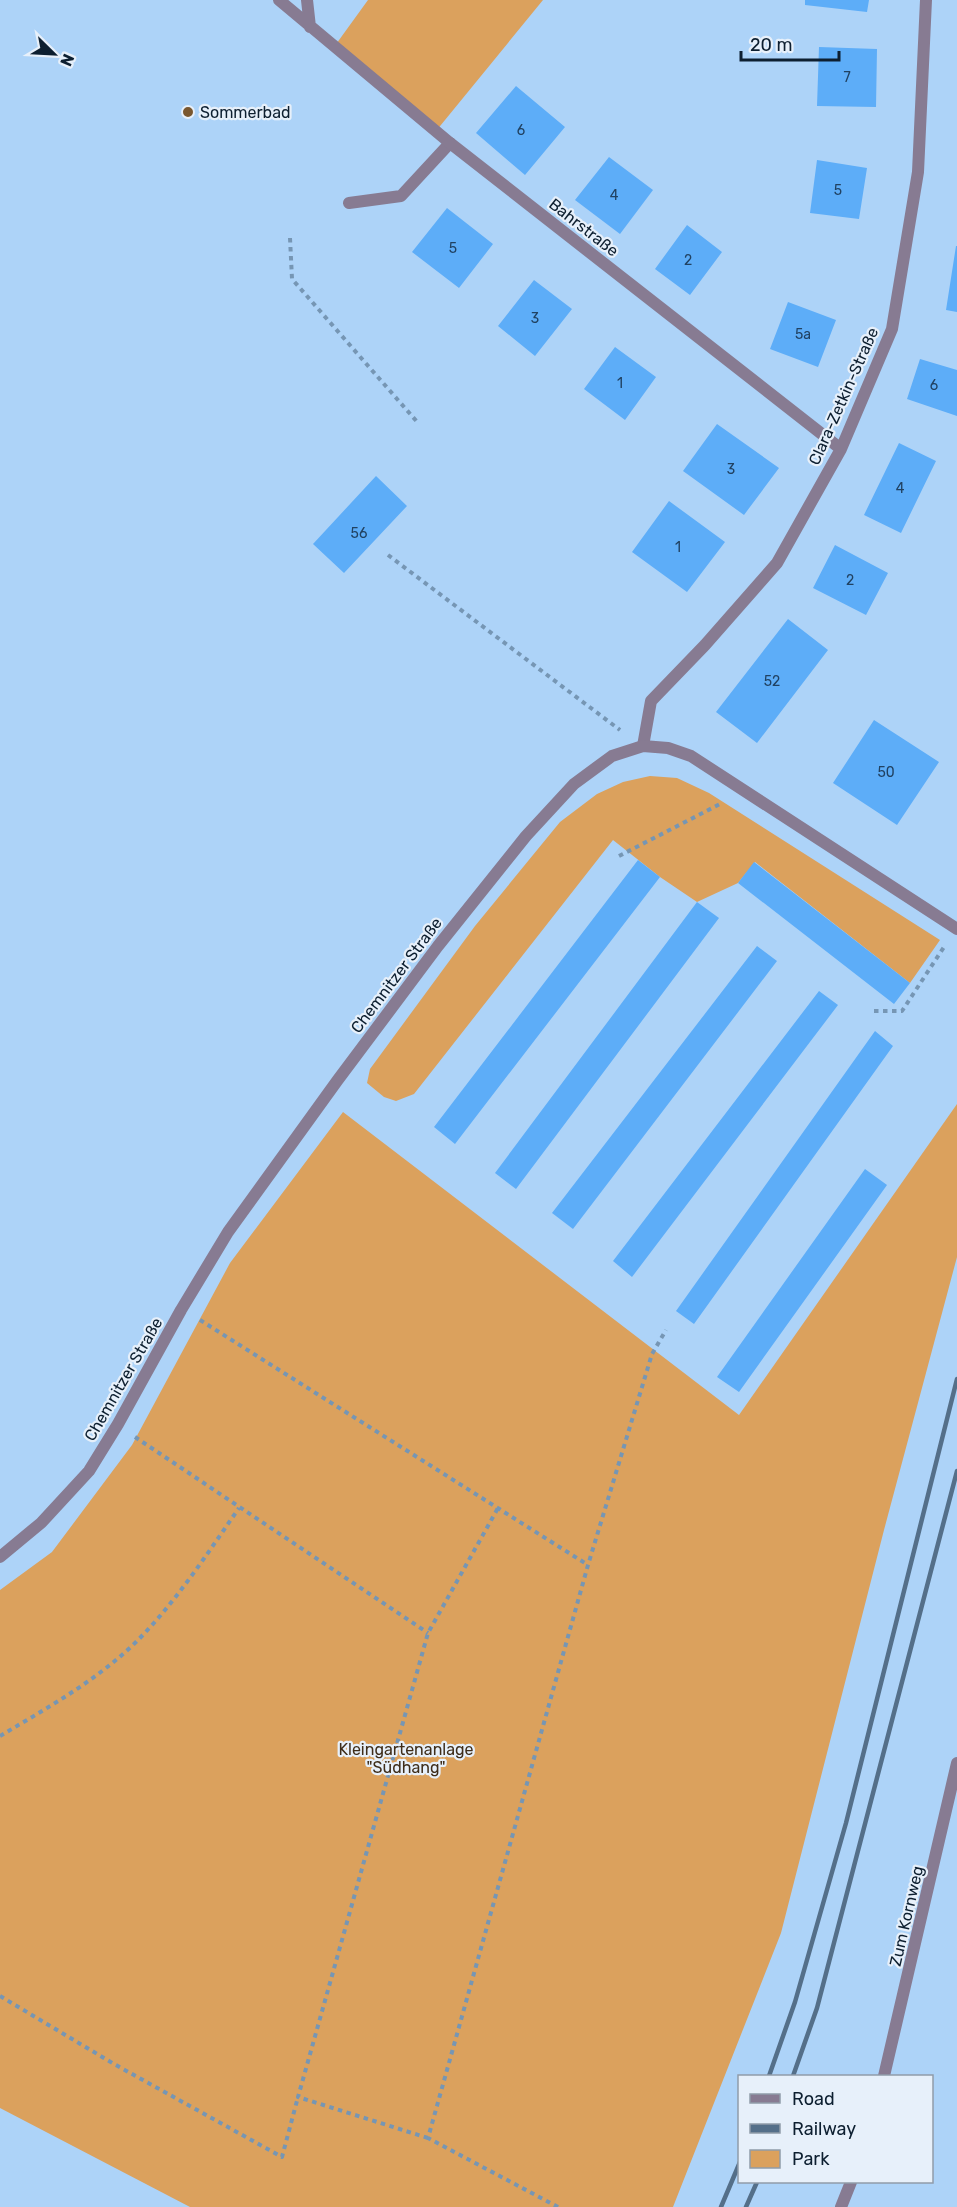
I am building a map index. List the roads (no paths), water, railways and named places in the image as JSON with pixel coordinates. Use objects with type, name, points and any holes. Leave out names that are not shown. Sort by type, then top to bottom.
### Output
[{"type":"street","name":"Bahrstraße","points":[[279,0],[450,143],[841,449]]},
{"type":"street","points":[[307,0],[310,27]]},
{"type":"street","name":"Clara-Zetkin-Straße","points":[[643,746],[651,701],[705,645],[777,563],[841,449],[892,329],[918,172],[926,0]]},
{"type":"street","points":[[349,203],[401,196],[450,143]]},
{"type":"street","name":"Chemnitzer Straße","points":[[0,1557],[41,1523],[89,1471],[228,1232],[330,1090],[438,946],[519,845],[574,784],[612,756],[643,746],[668,748],[691,756],[957,929]]},
{"type":"street","name":"Zum Kornweg","points":[[885,2075],[957,1763]]},
{"type":"street","points":[[841,2207],[850,2183]]},
{"type":"railway","points":[[769,2075],[795,2002],[846,1823],[957,1379]]},
{"type":"railway","points":[[793,2075],[817,2008],[957,1471]]},
{"type":"railway","points":[[721,2207],[738,2167]]},
{"type":"railway","points":[[746,2207],[757,2183]]},
{"type":"place","name":"Sommerbad","points":[[188,112]]},
{"type":"park label","name":"Kleingartenanlage \"Südhang\"","points":[[406,1758]]}]
